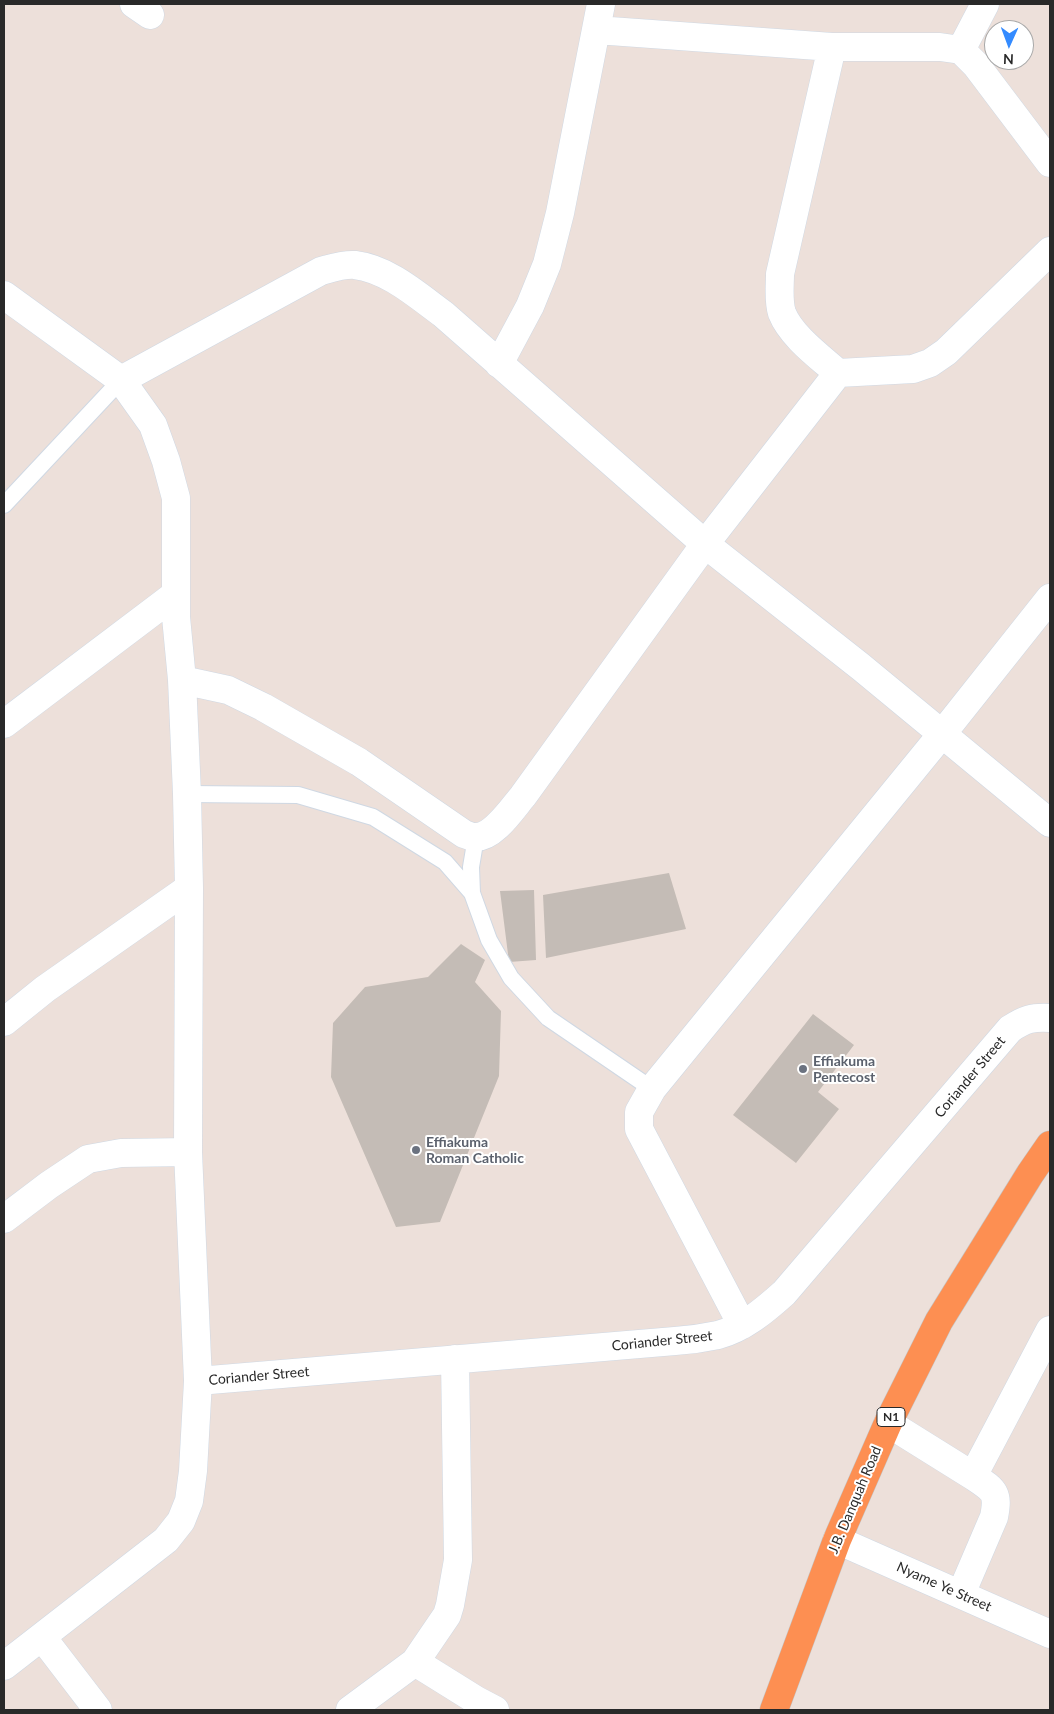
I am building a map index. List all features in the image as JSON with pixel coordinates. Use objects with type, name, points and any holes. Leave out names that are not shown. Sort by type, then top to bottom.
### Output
[{"type":"highway","name":"J.B. Danquah Road","points":[[774,1710],[836,1540],[888,1423],[939,1321],[1050,1145]]},
{"type":"street","points":[[499,364],[530,306],[547,264],[560,213],[601,4]]},
{"type":"street","points":[[962,50],[985,4]]},
{"type":"street","points":[[596,30],[832,47],[962,50],[976,65],[1050,163]]},
{"type":"street","points":[[832,47],[780,274],[779,292],[782,313],[794,332],[838,373],[913,369],[930,363],[946,352],[1050,251]]},
{"type":"street","points":[[121,380],[321,271],[338,266],[356,265],[376,271],[398,282],[443,314],[705,544],[1050,823]]},
{"type":"street","points":[[4,295],[121,380],[153,425],[166,461],[176,498],[176,617],[182,680],[189,888],[188,1152],[198,1381],[193,1471],[189,1501],[181,1521],[166,1540],[4,1666]]},
{"type":"street","points":[[182,680],[228,690],[263,707],[359,762],[464,834],[476,837],[488,834],[502,822],[522,796],[705,544],[838,373]]},
{"type":"street","points":[[4,724],[176,594]]},
{"type":"street","points":[[742,1325],[652,1158],[638,1129],[639,1112],[652,1089],[942,734],[1050,598]]},
{"type":"street","points":[[4,1022],[46,989],[189,888]]},
{"type":"street","name":"Coriander Street","points":[[198,1381],[675,1341],[719,1335],[742,1325],[784,1293],[1010,1029],[1023,1020],[1037,1017],[1050,1018]]},
{"type":"street","points":[[4,1219],[88,1159],[121,1153],[188,1152]]},
{"type":"street","points":[[973,1476],[1050,1330]]},
{"type":"street","points":[[350,1710],[415,1662],[446,1615],[456,1581],[458,1560],[455,1359]]},
{"type":"street","points":[[888,1423],[994,1491],[996,1498],[994,1517],[961,1594]]},
{"type":"street","name":"Nyame Ye Street","points":[[836,1540],[1050,1634]]},
{"type":"street","points":[[42,1637],[98,1710]]},
{"type":"street","points":[[415,1662],[495,1710]]},
{"type":"lane","points":[[4,505],[121,380]]},
{"type":"lane","points":[[187,794],[298,795],[373,817],[445,862],[472,893]]},
{"type":"lane","points":[[476,837],[471,867],[472,893],[489,940],[511,978],[548,1018],[652,1089]]},
{"type":"building","points":[[669,873],[686,929],[546,958],[543,895]]},
{"type":"building","points":[[534,890],[536,960],[509,962],[500,891]]},
{"type":"building","name":"Effiakuma Roman Catholic","points":[[461,944],[485,960],[475,982],[501,1011],[499,1076],[440,1222],[396,1227],[331,1077],[333,1023],[365,987],[428,977]]},
{"type":"building","name":"Effiakuma Pentecost","points":[[813,1014],[854,1045],[818,1092],[839,1109],[796,1163],[733,1115]]},
{"type":"place","name":"Effiakuma Pentecost","points":[[803,1069]]},
{"type":"place","name":"Effiakuma Roman Catholic","points":[[416,1150]]}]
